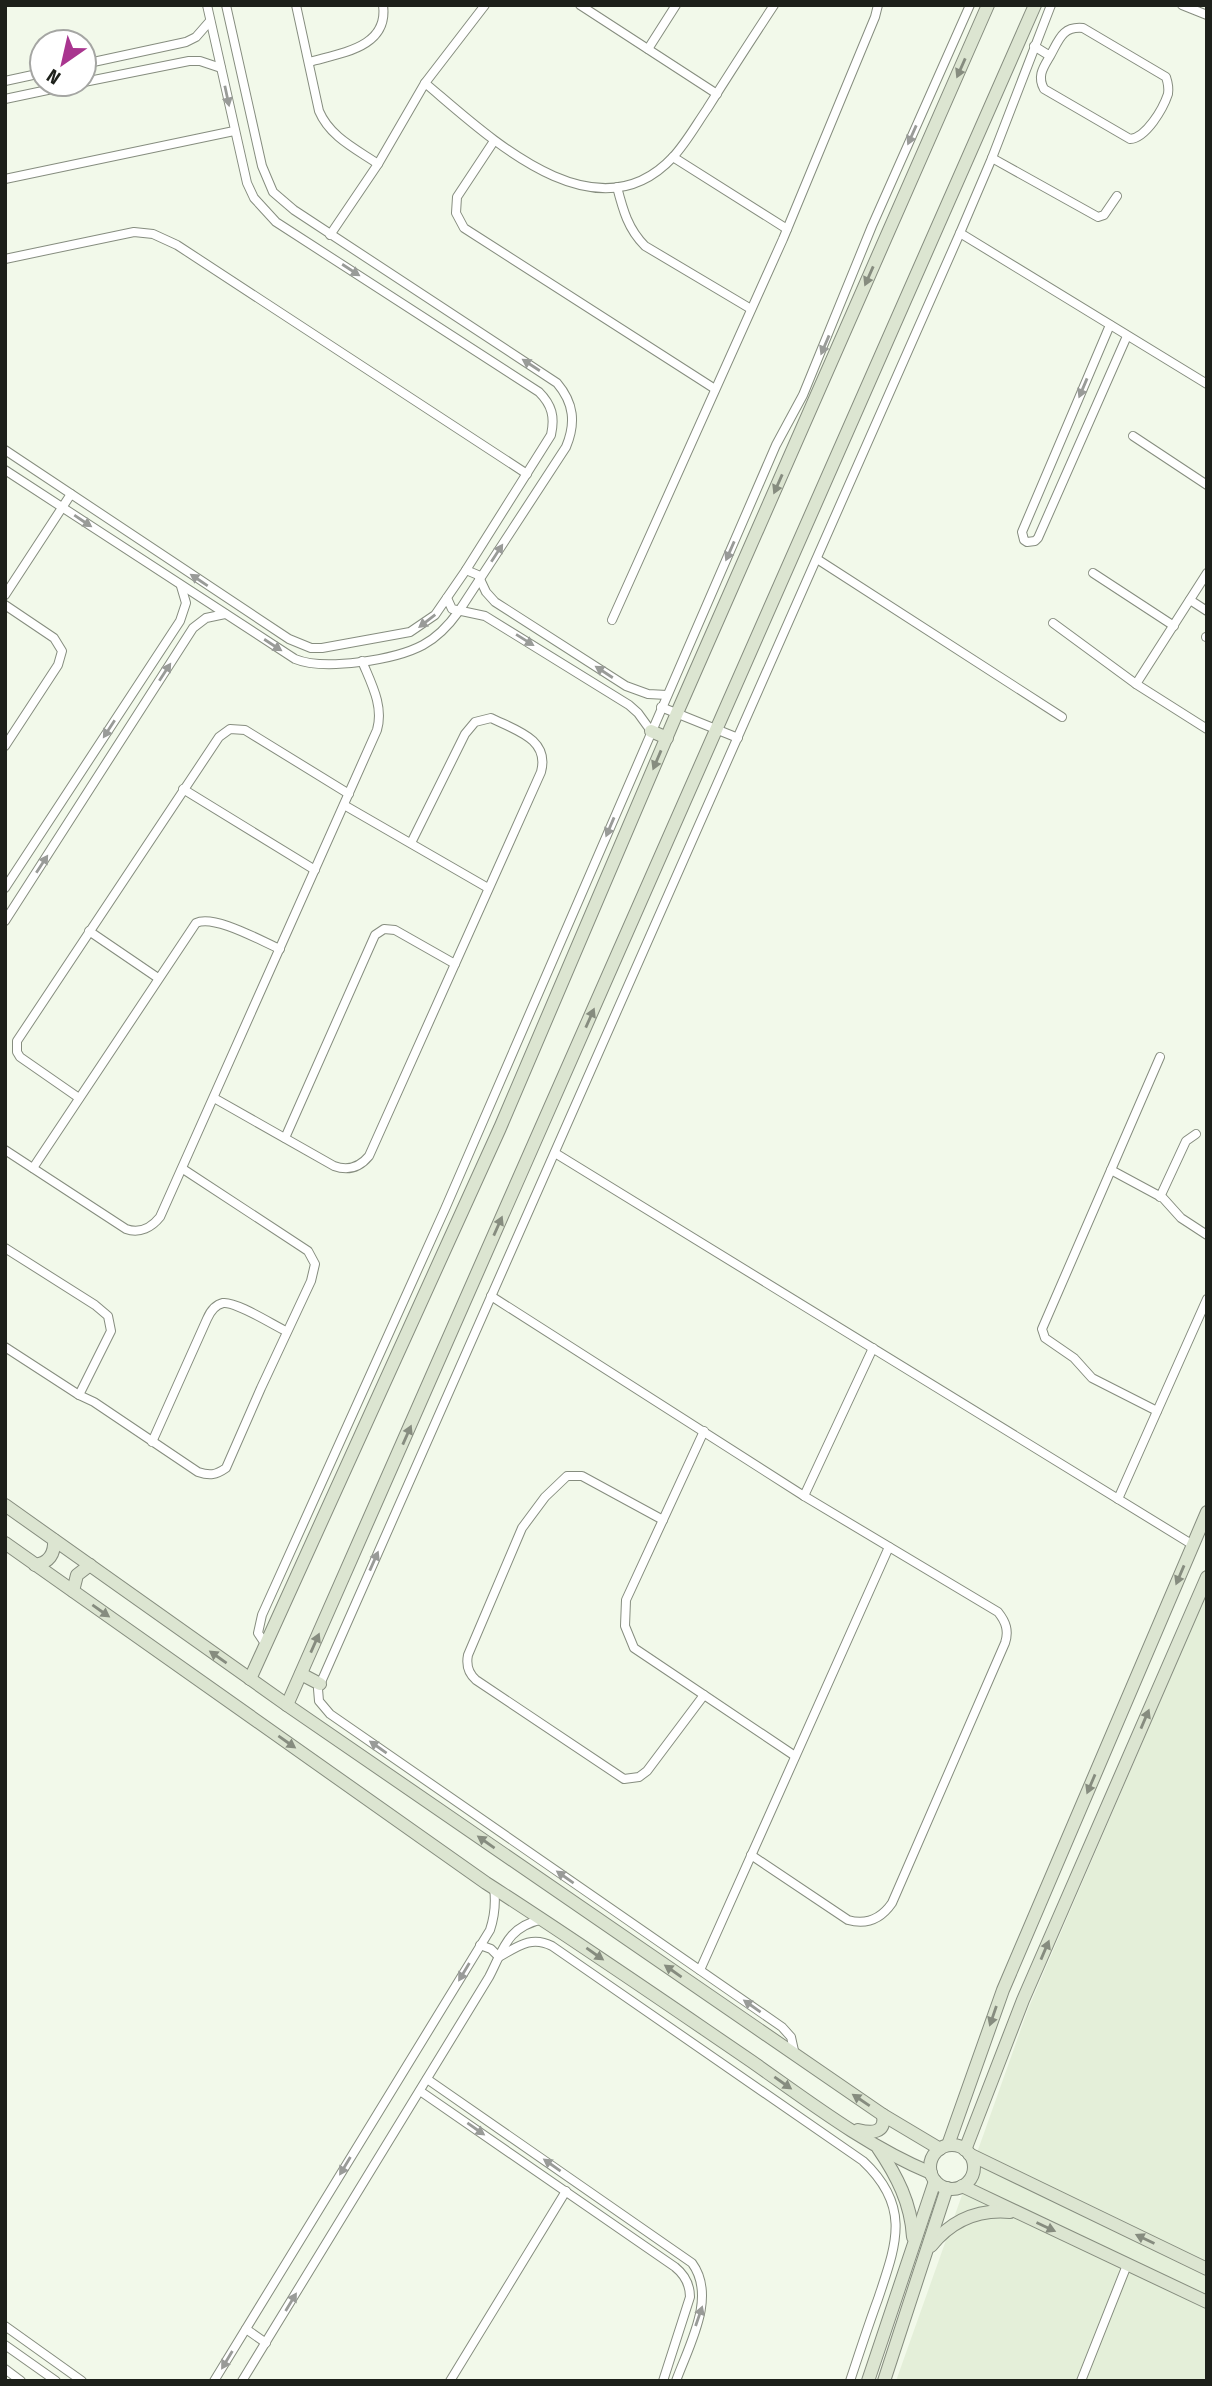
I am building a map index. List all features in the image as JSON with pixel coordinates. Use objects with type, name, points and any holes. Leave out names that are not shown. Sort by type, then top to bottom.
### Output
[{"type":"street","points":[[5,450],[299,645],[322,648],[410,632],[435,615],[551,435],[554,423],[552,411],[548,400],[539,392],[276,222],[264,211],[247,183],[207,5]]},
{"type":"street","points":[[5,470],[295,659],[304,663],[327,665],[401,653],[422,646],[445,629],[566,447],[573,419],[570,405],[557,383],[330,235],[283,202],[266,180],[226,5]]},
{"type":"street","points":[[296,5],[324,121],[340,138],[378,164]]},
{"type":"street","points":[[309,62],[365,45],[374,39],[384,20],[383,5]]},
{"type":"street","points":[[330,235],[378,164],[425,83],[485,5]]},
{"type":"street","points":[[580,5],[717,94]]},
{"type":"street","points":[[649,49],[676,5]]},
{"type":"street","points":[[425,83],[494,141],[564,181],[589,188],[617,187],[648,177],[673,157],[774,5]]},
{"type":"street","points":[[612,620],[787,229],[878,5]]},
{"type":"street","points":[[266,1645],[258,1633],[262,1615],[440,1222],[661,707],[776,445],[803,395],[872,226],[970,5]]},
{"type":"street","points":[[250,1679],[500,1128],[677,713],[988,5]]},
{"type":"street","points":[[287,1705],[1035,5]]},
{"type":"street","points":[[795,2055],[791,2037],[782,2027],[330,1714],[319,1701],[320,1684],[960,233],[1051,5]]},
{"type":"street","points":[[1182,5],[1207,15]]},
{"type":"street","points":[[98,61],[186,42],[204,30],[210,21]]},
{"type":"street","points":[[1073,27],[1083,28],[1166,77],[1167,95],[1146,132],[1138,138],[1130,139],[1044,89],[1040,74],[1049,56],[1065,31],[1073,27]]},
{"type":"street","points":[[1034,46],[1049,56]]},
{"type":"street","points":[[98,79],[189,61],[200,61],[221,68]]},
{"type":"street","points":[[5,81],[28,76]]},
{"type":"street","points":[[5,99],[28,94]]},
{"type":"street","points":[[5,178],[234,131]]},
{"type":"street","points":[[494,141],[457,197],[456,213],[464,228],[715,389]]},
{"type":"street","points":[[673,157],[787,229]]},
{"type":"street","points":[[992,158],[1098,217],[1104,215],[1117,195]]},
{"type":"street","points":[[617,187],[623,214],[631,230],[645,246],[751,309]]},
{"type":"street","points":[[5,259],[134,233],[147,232],[164,238],[527,474]]},
{"type":"street","points":[[960,233],[1207,384]]},
{"type":"street","points":[[449,334],[459,318]]},
{"type":"street","points":[[1110,325],[1022,532],[1027,542],[1038,538],[1128,335]]},
{"type":"street","points":[[1072,414],[1090,422]]},
{"type":"street","points":[[1133,436],[1207,485]]},
{"type":"street","points":[[5,596],[71,494]]},
{"type":"street","points":[[817,559],[1062,717]]},
{"type":"street","points":[[466,570],[475,573],[495,602],[626,686],[648,694],[667,695]]},
{"type":"street","points":[[1093,573],[1174,626]]},
{"type":"street","points":[[1136,684],[1207,573]]},
{"type":"street","points":[[5,888],[180,621],[186,603],[181,586]]},
{"type":"street","points":[[447,598],[450,605],[458,611],[479,613],[629,705],[651,731],[667,738]]},
{"type":"street","points":[[1190,600],[1207,611]]},
{"type":"street","points":[[5,605],[54,638],[62,651],[58,665],[5,746]]},
{"type":"street","points":[[5,921],[193,628],[206,618],[225,614]]},
{"type":"street","points":[[1053,622],[1136,684],[1207,729]]},
{"type":"street","points":[[5,1150],[132,1231],[148,1228],[160,1217],[379,722],[379,705],[362,661]]},
{"type":"street","points":[[661,707],[738,738]]},
{"type":"street","points":[[214,1098],[334,1167],[352,1168],[364,1162],[541,772],[543,756],[536,741],[491,718],[475,722],[465,734],[411,843]]},
{"type":"street","points":[[79,1098],[20,1057],[16,1047],[20,1036],[219,737],[230,729],[252,733],[349,794]]},
{"type":"street","points":[[183,789],[315,870]]},
{"type":"street","points":[[344,805],[488,888]]},
{"type":"street","points":[[33,1168],[192,928],[202,920],[216,921],[280,949]]},
{"type":"street","points":[[285,1138],[375,935],[384,929],[395,930],[455,964]]},
{"type":"street","points":[[89,931],[159,978]]},
{"type":"street","points":[[1157,1411],[1092,1378],[1074,1358],[1045,1338],[1042,1326],[1160,1057]]},
{"type":"street","points":[[1160,1197],[1186,1141],[1196,1134]]},
{"type":"street","points":[[555,1153],[1193,1545]]},
{"type":"street","points":[[5,1347],[94,1402],[198,1472],[218,1474],[226,1468],[314,1272],[313,1257],[308,1251],[183,1169]]},
{"type":"street","points":[[1111,1170],[1160,1197],[1187,1223],[1207,1234]]},
{"type":"street","points":[[5,1248],[108,1316],[111,1331],[79,1395]]},
{"type":"street","points":[[491,1296],[804,1496],[998,1612],[1005,1622],[1005,1643],[892,1903],[884,1913],[872,1920],[848,1920],[751,1855]]},
{"type":"street","points":[[1118,1499],[1207,1299]]},
{"type":"street","points":[[152,1442],[207,1319],[215,1307],[220,1304],[234,1305],[286,1331]]},
{"type":"street","points":[[804,1496],[873,1348]]},
{"type":"street","points":[[705,1431],[626,1600],[625,1626],[634,1648],[795,1756]]},
{"type":"street","points":[[663,1520],[587,1478],[568,1476],[545,1497],[522,1528],[468,1655],[467,1664],[476,1680],[624,1779],[639,1777],[647,1771],[704,1695]]},
{"type":"street","points":[[5,1505],[287,1705],[883,2115],[944,2147],[957,2146],[1207,2269]]},
{"type":"street","points":[[868,2381],[933,2177],[931,2160],[944,2147],[1003,1990],[1207,1512]]},
{"type":"street","points":[[36,1565],[51,1557],[54,1540]]},
{"type":"street","points":[[5,1543],[494,1888],[544,1919],[847,2127],[933,2177],[947,2188],[962,2186],[973,2172],[973,2163],[967,2152],[1023,2000],[1207,1577]]},
{"type":"street","points":[[700,1970],[889,1547]]},
{"type":"street","points":[[73,1591],[77,1575],[90,1565]]},
{"type":"street","points":[[301,1674],[320,1684]]},
{"type":"street","points":[[214,2381],[490,1930],[495,1916],[494,1888]]},
{"type":"street","points":[[242,2381],[489,1977],[510,1936],[532,1922],[544,1919]]},
{"type":"street","points":[[499,1957],[530,1941],[541,1941],[552,1946],[863,2161],[881,2180],[895,2216],[896,2242],[850,2381]]},
{"type":"street","points":[[480,1945],[491,1949],[499,1957]]},
{"type":"street","points":[[1003,1990],[1023,2000]]},
{"type":"street","points":[[427,2079],[692,2263],[702,2281],[703,2300],[677,2381]]},
{"type":"street","points":[[420,2091],[675,2267],[687,2280],[690,2291],[688,2306],[663,2381]]},
{"type":"street","points":[[847,2127],[875,2133],[882,2128],[883,2115]]},
{"type":"street","points":[[876,2145],[906,2199],[913,2245]]},
{"type":"street","points":[[962,2186],[1207,2302]]},
{"type":"street","points":[[884,2381],[947,2188]]},
{"type":"street","points":[[450,2381],[566,2191]]},
{"type":"street","points":[[924,2259],[942,2233],[961,2220],[983,2212],[1014,2212]]},
{"type":"street","points":[[1081,2381],[1127,2265]]},
{"type":"street","points":[[5,2326],[82,2381]]},
{"type":"street","points":[[246,2329],[266,2343]]},
{"type":"street","points":[[884,2332],[898,2338]]},
{"type":"street","points":[[5,2345],[55,2381]]},
{"type":"street","points":[[5,2369],[21,2381]]},
{"type":"shaded area","points":[[1207,1592],[1207,2381],[896,2381],[1028,2009]]}]
